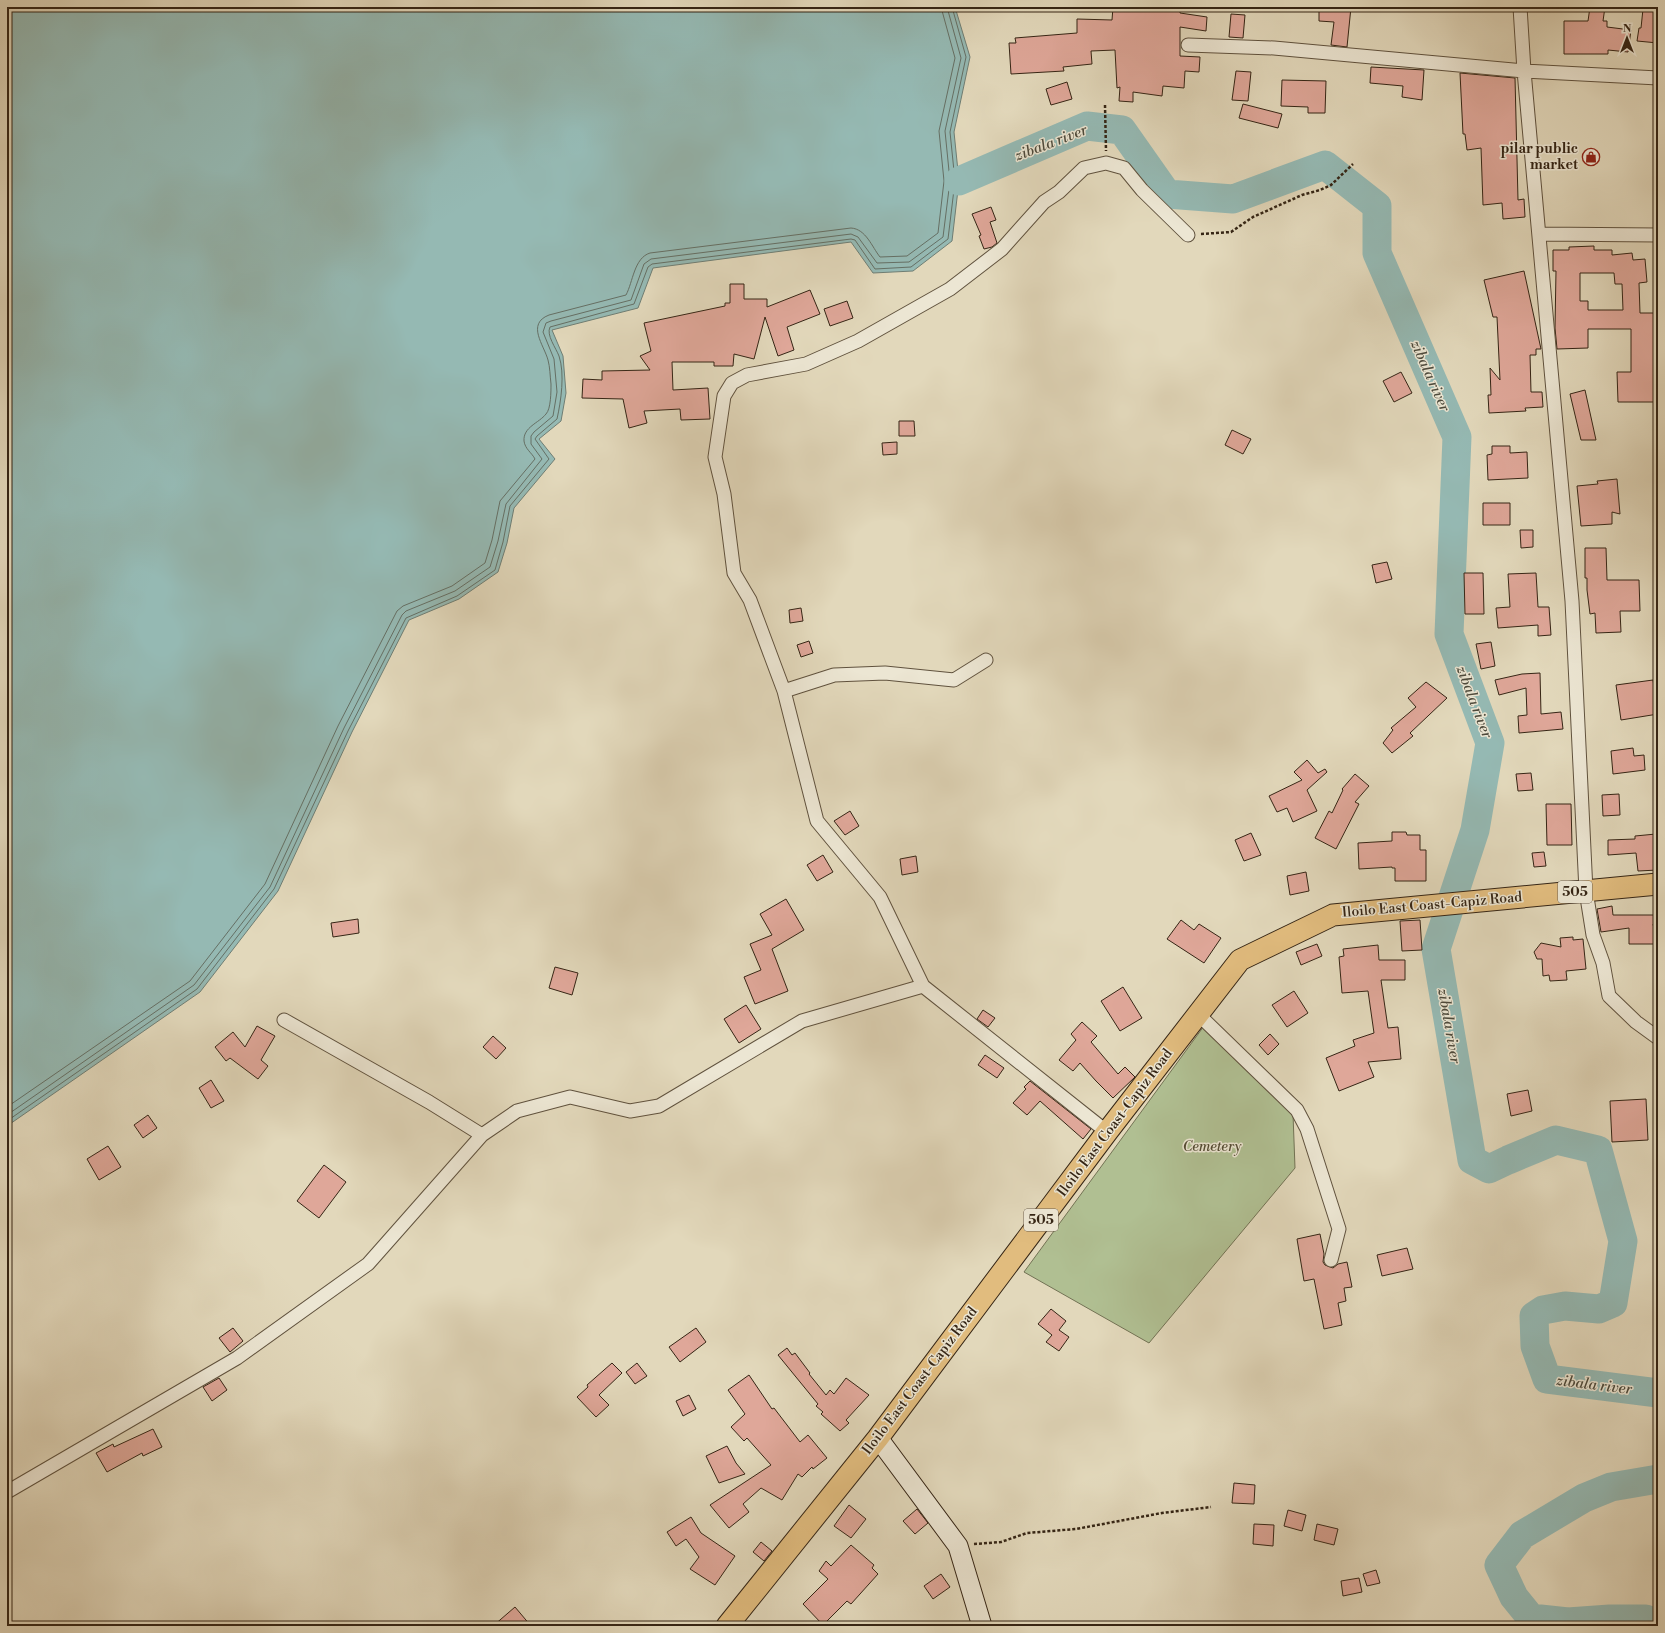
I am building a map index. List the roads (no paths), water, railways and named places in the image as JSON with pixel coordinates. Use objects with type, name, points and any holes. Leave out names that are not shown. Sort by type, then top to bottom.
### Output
[{"type":"main road","name":"Iloilo East Coast-Capiz Road","points":[[727,1626],[878,1438],[1107,1132],[1240,960],[1333,914],[1658,884]]},
{"type":"street","points":[[1520,7],[1524,71],[1572,601],[1586,891],[1593,935],[1603,963],[1609,996],[1636,1022],[1658,1038]]},
{"type":"street","points":[[1188,45],[1274,48],[1524,71],[1658,78]]},
{"type":"street","points":[[1107,1132],[923,986],[880,897],[817,820],[784,691],[750,600],[734,573],[724,494],[715,457],[724,396],[732,383],[747,375],[806,364],[858,341],[950,289],[1002,249],[1044,202],[1059,192],[1084,168],[1106,164],[1124,168],[1142,190],[1188,235]]},
{"type":"street","points":[[1539,234],[1658,235]]},
{"type":"street","points":[[784,691],[834,675],[885,673],[954,680],[986,660]]},
{"type":"street","points":[[7,1492],[237,1358],[368,1264],[482,1135],[517,1111],[570,1097],[630,1111],[659,1106],[802,1021],[923,986]]},
{"type":"street","points":[[1198,1014],[1297,1110],[1307,1128],[1339,1229],[1331,1260]]},
{"type":"street","points":[[284,1020],[428,1102],[482,1135]]},
{"type":"street","points":[[878,1438],[958,1546],[982,1626]]},
{"type":"water","points":[[7,7],[955,7],[970,57],[954,132],[959,181],[952,241],[913,271],[873,273],[851,242],[653,268],[638,308],[552,330],[563,356],[566,393],[561,421],[539,439],[555,459],[514,508],[507,543],[498,572],[459,599],[409,620],[352,732],[278,891],[200,992],[7,1126]]},
{"type":"waterway","name":"zibala river","points":[[959,181],[1087,126],[1122,130],[1167,194],[1233,199],[1325,165],[1377,206],[1377,253],[1457,437],[1449,634],[1490,743],[1475,830],[1436,949],[1472,1160],[1489,1169],[1556,1140],[1598,1150],[1623,1241],[1613,1303],[1599,1309],[1565,1306],[1543,1310],[1534,1316],[1535,1346],[1547,1379],[1658,1393]]},
{"type":"waterway","name":"zibala river","points":[[1656,1626],[1646,1619],[1610,1619],[1568,1622],[1531,1618],[1514,1597],[1499,1565],[1522,1535],[1584,1498],[1611,1487],[1658,1479]]},
{"type":"place","name":"pilar public market","points":[[1591,157]]},
{"type":"park label","name":"Cemetery","points":[[1212,1147]]}]
